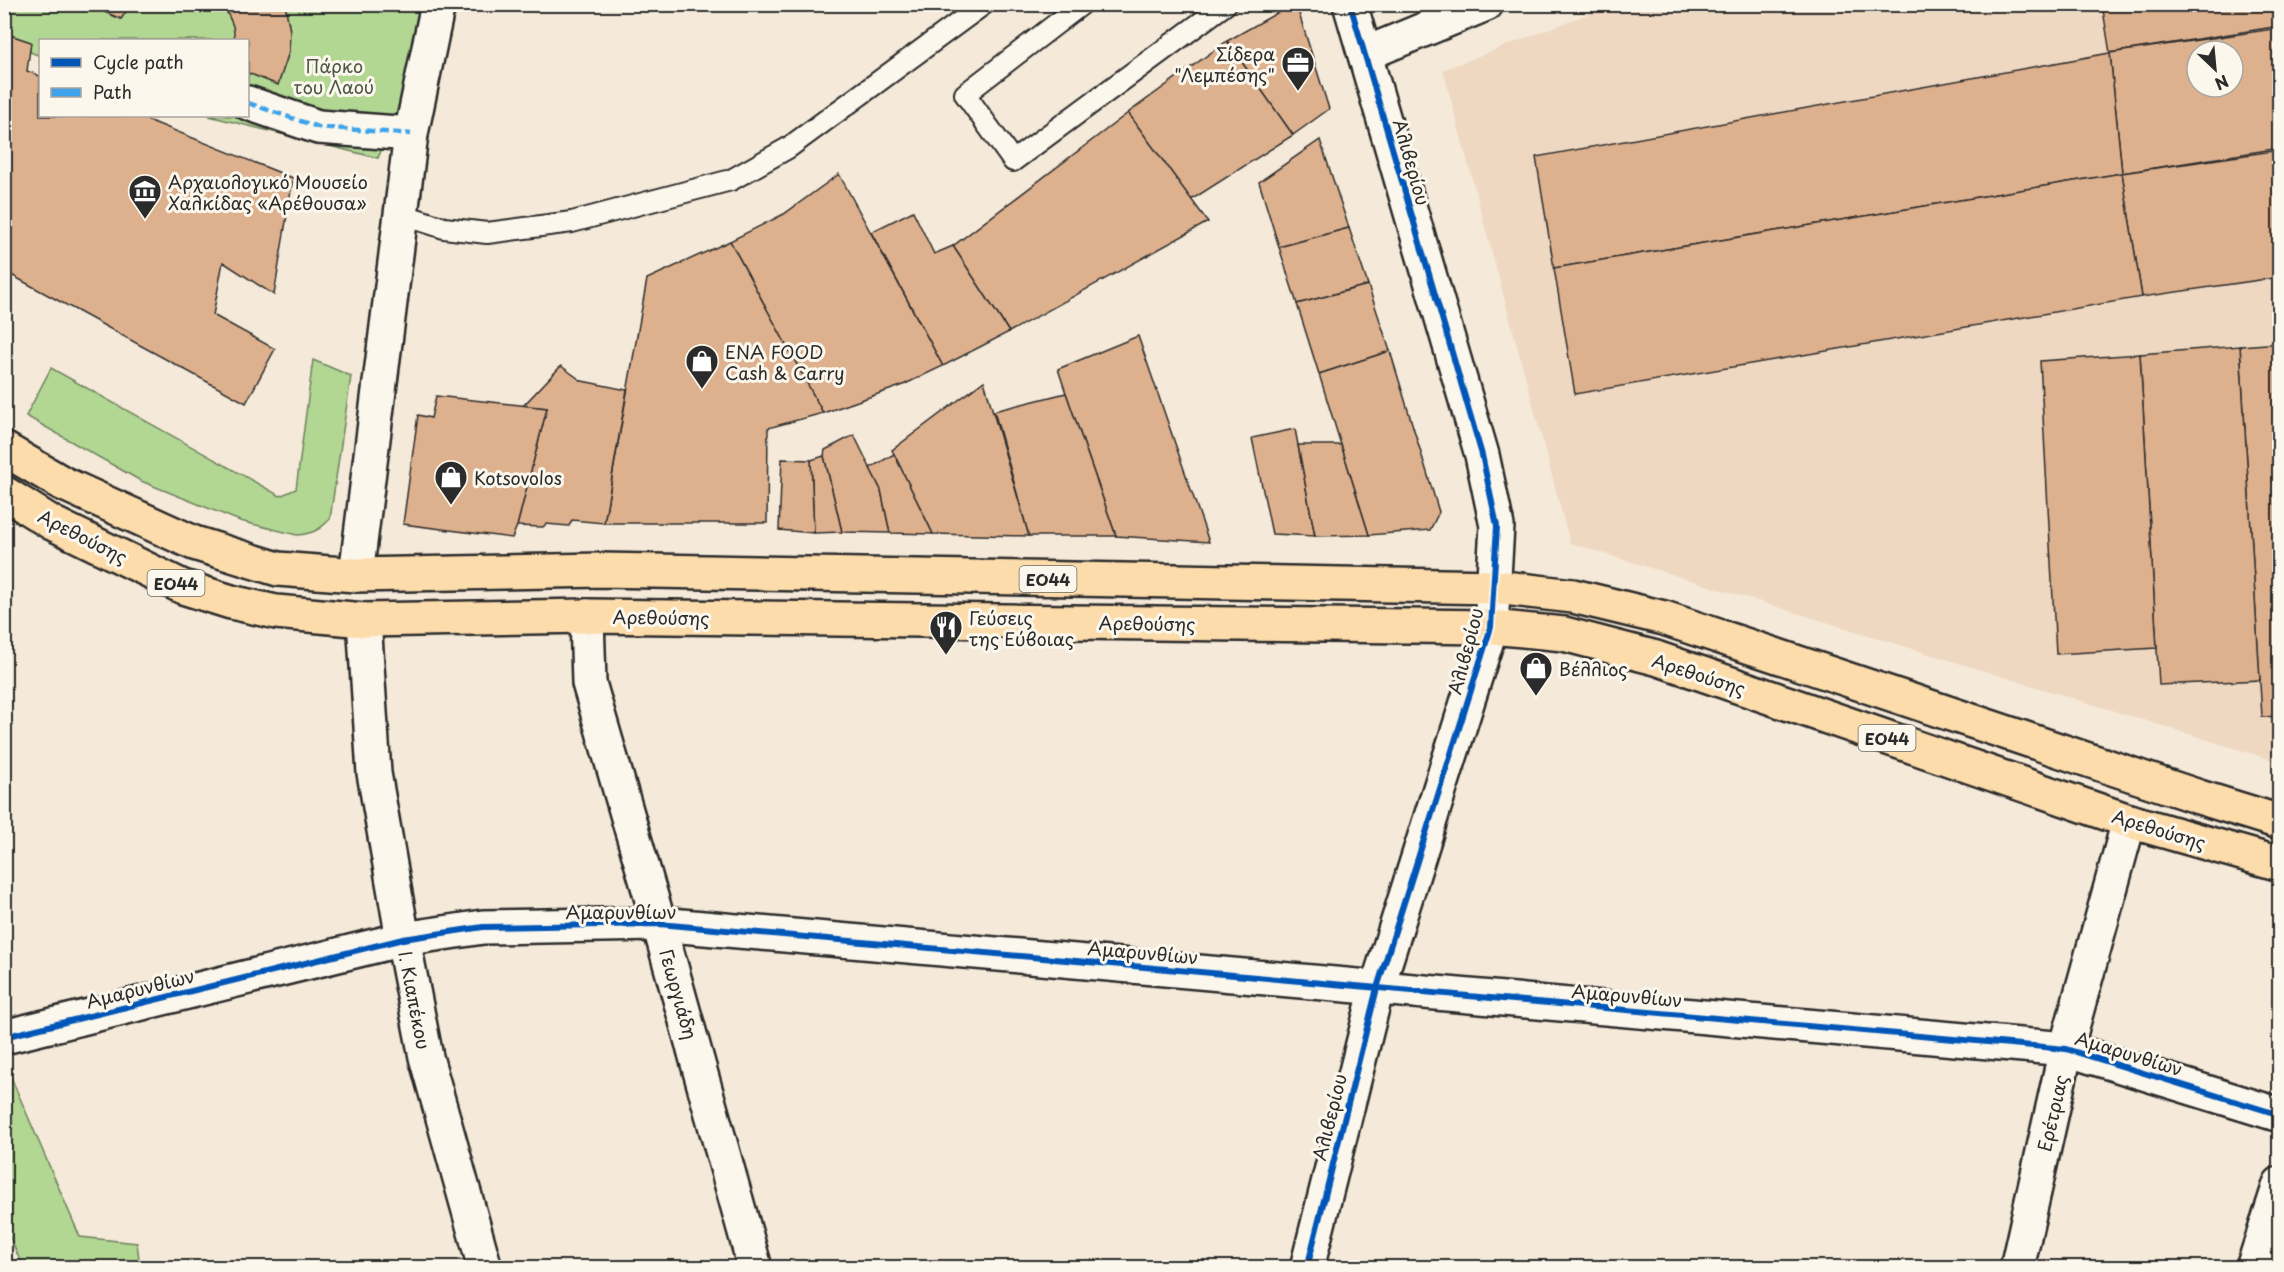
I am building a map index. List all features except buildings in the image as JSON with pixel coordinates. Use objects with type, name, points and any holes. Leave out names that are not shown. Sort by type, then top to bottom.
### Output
[{"type":"main road","name":"ΕΟ44","points":[[4,449],[62,483],[194,543],[278,569],[356,575],[601,570],[1495,587],[1573,596],[1664,618],[2177,790],[2280,822]]},
{"type":"main road","name":"Αρεθούσης","points":[[4,493],[52,523],[183,587],[231,602],[276,612],[364,620],[587,616],[1491,627],[1564,634],[1656,658],[2129,820],[2280,864]]},
{"type":"street","points":[[356,575],[411,134],[437,9],[441,4]]},
{"type":"street","name":"Αλιβερίου","points":[[1307,1268],[1377,988],[1491,627],[1495,587],[1497,526],[1482,455],[1350,4]]},
{"type":"street","points":[[1365,54],[1486,4]]},
{"type":"street","points":[[249,103],[318,127],[411,134]]},
{"type":"street","name":"Γεωργιάδη","points":[[587,616],[589,683],[755,1268]]},
{"type":"street","name":"Ι. Κιαπέκου","points":[[364,620],[374,773],[403,939],[426,1057],[485,1268]]},
{"type":"street","name":"Ερέτριας","points":[[2017,1268],[2066,1049],[2129,820]]},
{"type":"street","name":"Αμαρυνθίων","points":[[4,1037],[403,939],[483,927],[659,924],[2066,1049],[2280,1115]]},
{"type":"street","points":[[2253,1268],[2280,1184]]},
{"type":"lane","points":[[401,214],[444,228],[487,233],[572,222],[731,180],[788,148],[984,4]]},
{"type":"lane","points":[[1082,4],[965,94],[1013,161],[1226,4]]},
{"type":"shaded area","points":[[1611,5],[2279,5],[2279,762],[1570,543],[1443,70]]},
{"type":"green space","name":"Πάρκο του Λαού","points":[[4,5],[441,5],[378,158],[213,117],[249,117],[249,39],[39,39],[39,56],[30,52],[30,42],[5,33]]},
{"type":"green space","points":[[313,360],[351,376],[330,519],[319,529],[307,534],[297,535],[240,521],[141,481],[26,416],[51,368],[280,496],[296,489]]},
{"type":"green space","points":[[5,1068],[7,1068],[80,1237],[137,1243],[140,1267],[23,1267],[5,1226]]},
{"type":"marked path","points":[[249,103],[318,127],[411,134]]},
{"type":"cycle path","points":[[1307,1268],[1377,988],[1491,627],[1497,526],[1482,455],[1350,4]]},
{"type":"cycle path","points":[[4,1037],[403,939],[483,927],[659,924],[2066,1049],[2280,1115]]},
{"type":"place","name":"Σίδερα \"Λεμπέσης\"","points":[[1298,92]]},
{"type":"place","name":"Αρχαιολογικό Μουσείο Χαλκίδας «Αρέθουσα»","points":[[145,220]]},
{"type":"place","name":"ENA FOOD Cash & Carry","points":[[702,390]]},
{"type":"place","name":"Kotsovolos","points":[[451,506]]},
{"type":"place","name":"Γεύσεις της Εύβοιας","points":[[946,656]]},
{"type":"place","name":"Βέλλιος","points":[[1536,697]]}]
